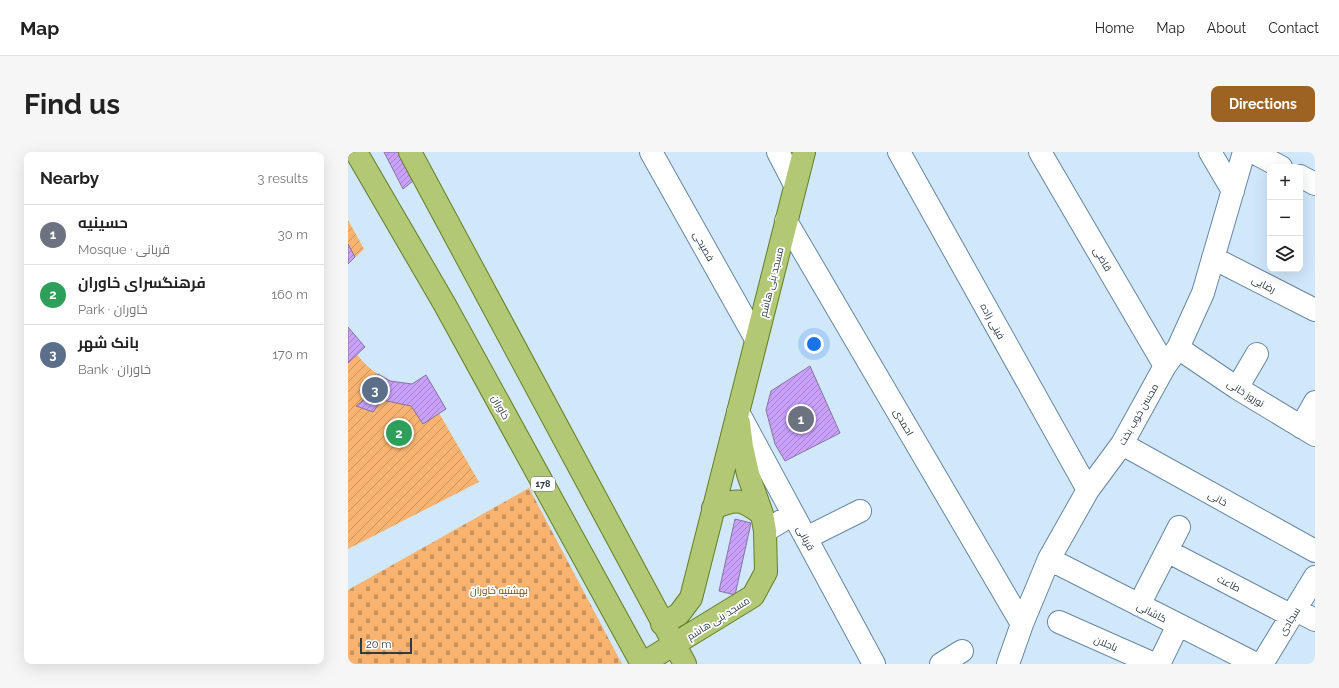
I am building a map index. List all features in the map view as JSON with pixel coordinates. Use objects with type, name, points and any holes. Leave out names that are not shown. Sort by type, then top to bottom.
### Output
[{"type":"main road","name":"خاوران","points":[[356,152],[445,305],[642,664]]},
{"type":"main road","points":[[410,152],[486,289],[662,624],[685,664]]},
{"type":"main road","name":"مسجد بنی هاشم","points":[[662,624],[679,614],[691,598],[804,152]]},
{"type":"main road","name":"مسجد بنی هاشم","points":[[642,664],[753,596],[766,572],[764,523],[744,454],[738,412]]},
{"type":"main road","points":[[713,508],[730,501],[745,502],[764,523]]},
{"type":"street","name":"فصیحی","points":[[652,152],[756,339]]},
{"type":"street","points":[[778,152],[796,186]]},
{"type":"street","name":"فینی زاده","points":[[899,152],[1088,490]]},
{"type":"street","name":"قاضی","points":[[1040,152],[1165,366]]},
{"type":"street","points":[[1210,152],[1233,191]]},
{"type":"street","name":"محسن خوب بخت","points":[[1008,664],[1022,624],[1049,559],[1088,490],[1122,444],[1165,366],[1178,348],[1202,293],[1244,152]]},
{"type":"street","points":[[1253,152],[1278,161]]},
{"type":"street","name":"احمدی","points":[[786,221],[1022,624]]},
{"type":"street","name":"رضایی","points":[[1213,258],[1315,310]]},
{"type":"street","name":"نوروز خانی","points":[[1178,348],[1237,388],[1308,431]]},
{"type":"street","points":[[1237,388],[1257,354]]},
{"type":"street","points":[[1308,431],[1315,402]]},
{"type":"street","name":"قربانی","points":[[738,412],[874,664]]},
{"type":"street","name":"خانی","points":[[1122,444],[1315,551]]},
{"type":"street","points":[[806,538],[860,511]]},
{"type":"street","points":[[764,523],[793,514]]},
{"type":"street","points":[[1139,605],[1179,527]]},
{"type":"street","name":"طاعت","points":[[1166,551],[1294,613],[1315,620]]},
{"type":"street","name":"کاشانی","points":[[1049,559],[1256,664]]},
{"type":"street","name":"سجادی","points":[[1262,664],[1315,577]]},
{"type":"street","name":"باجلان","points":[[1059,622],[1154,664]]},
{"type":"street","points":[[1159,664],[1178,625]]},
{"type":"street","points":[[942,664],[962,651]]},
{"type":"green space","points":[[348,220],[364,249],[348,264]]},
{"type":"green space","points":[[348,342],[362,360],[379,375],[399,383],[410,384],[421,382],[479,482],[348,549]]},
{"type":"green space","name":"بهشتیه خاوران","points":[[529,488],[622,664],[348,664],[348,590]]},
{"type":"building","points":[[384,152],[398,152],[413,181],[403,189]]},
{"type":"building","points":[[348,244],[355,257],[348,264]]},
{"type":"building","points":[[348,327],[365,347],[348,363]]},
{"type":"building","points":[[810,366],[840,433],[785,461],[775,444],[766,410],[771,391]]},
{"type":"building","points":[[378,374],[390,381],[412,384],[426,375],[446,409],[423,424],[411,406],[382,400],[373,412],[356,406],[375,390]]},
{"type":"building","points":[[735,519],[751,523],[735,595],[719,591]]},
{"type":"place","name":"بانک شهر","points":[[375,390]]},
{"type":"place","name":"حسینیه","points":[[801,419]]},
{"type":"place","name":"فرهنگسرای خاوران","points":[[399,433]]}]
